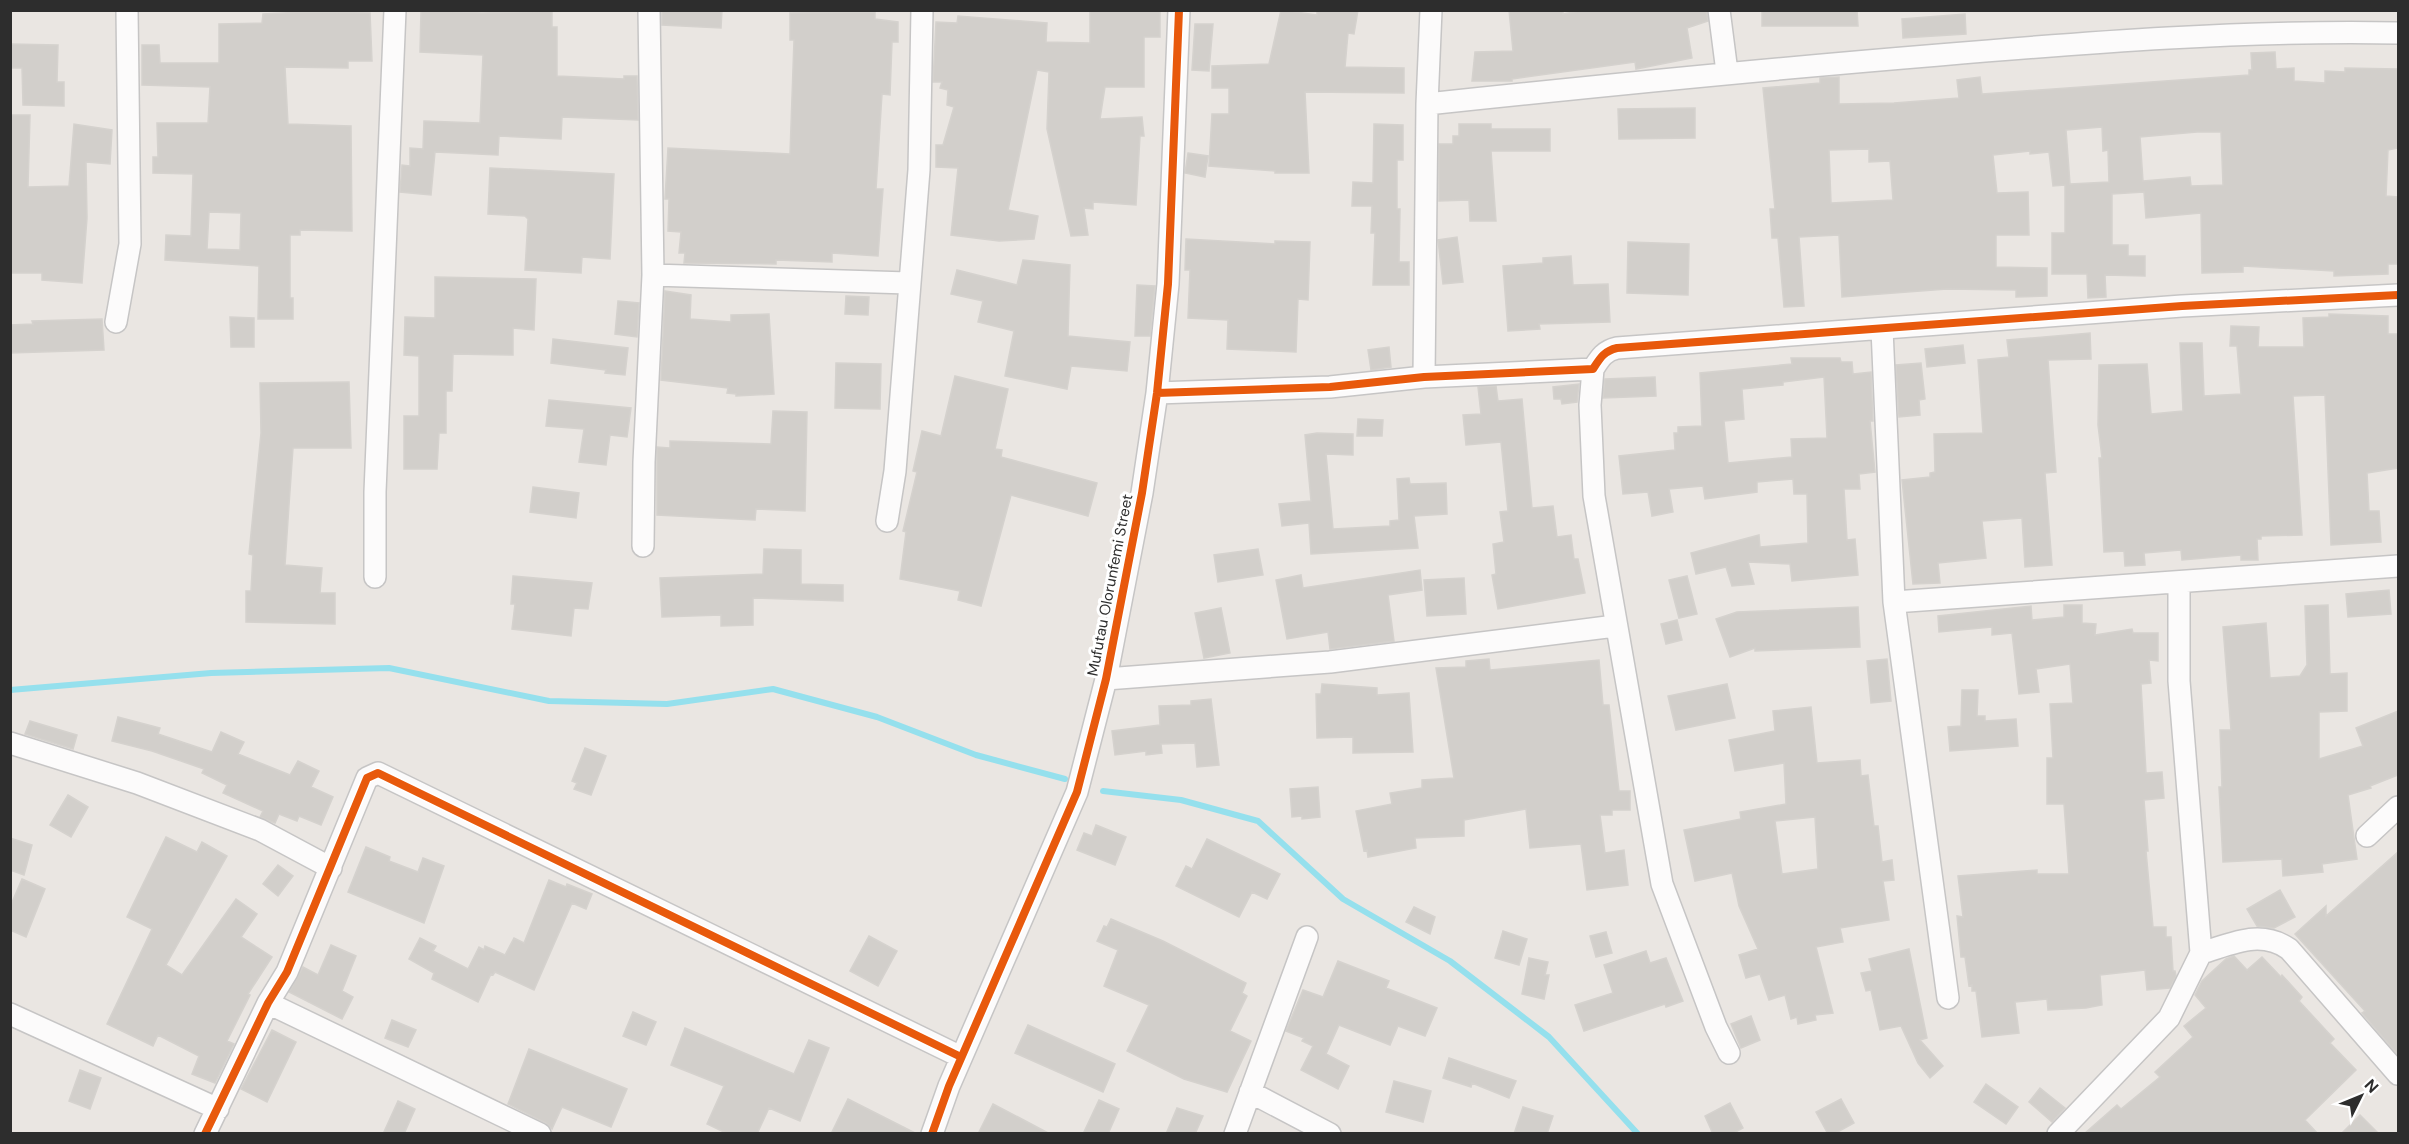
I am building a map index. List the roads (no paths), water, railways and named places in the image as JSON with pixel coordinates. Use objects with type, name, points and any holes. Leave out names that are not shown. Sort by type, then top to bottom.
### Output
[{"type":"street","points":[[116,322],[130,244],[127,10]]},
{"type":"street","points":[[375,578],[375,492],[395,10]]},
{"type":"street","points":[[643,546],[644,462],[653,275],[649,10]]},
{"type":"street","points":[[887,521],[895,471],[908,283],[919,170],[922,10]]},
{"type":"street","name":"Mufutau Olorunfemi Street","points":[[932,1134],[961,1057],[1077,792],[1106,679],[1142,493],[1157,393],[1168,284],[1179,10]]},
{"type":"street","points":[[1424,377],[1426,104],[1431,10]]},
{"type":"street","points":[[1719,10],[1727,72]]},
{"type":"street","points":[[1426,104],[1727,72],[2230,33],[2398,33]]},
{"type":"street","points":[[653,275],[908,283]]},
{"type":"street","points":[[1729,1053],[1716,1027],[1662,884],[1594,496],[1590,405],[1593,369],[1600,357],[1608,350],[1617,348],[2182,306],[2398,295]]},
{"type":"street","points":[[1882,329],[1894,602],[1948,998]]},
{"type":"street","points":[[1157,393],[1330,387],[1424,377],[1593,369]]},
{"type":"street","points":[[1894,602],[2398,566]]},
{"type":"street","points":[[2058,1134],[2169,1018],[2201,953],[2180,681],[2179,583]]},
{"type":"street","points":[[1106,679],[1330,662],[1616,626]]},
{"type":"street","points":[[10,742],[137,783],[249,826],[331,868]]},
{"type":"street","points":[[205,1134],[268,1003],[287,972],[367,778],[378,773],[961,1057]]},
{"type":"street","points":[[2367,836],[2398,807]]},
{"type":"street","points":[[1234,1134],[1307,937]]},
{"type":"street","points":[[2201,953],[2251,938],[2264,937],[2278,941],[2289,949],[2398,1074]]},
{"type":"street","points":[[268,1003],[540,1134]]},
{"type":"street","points":[[10,1014],[218,1109]]},
{"type":"street","points":[[1250,1092],[1330,1134]]},
{"type":"waterway","points":[[10,690],[211,673],[389,668],[549,701],[667,704],[773,689],[877,717],[976,755],[1065,779]]},
{"type":"waterway","points":[[1103,791],[1181,800],[1258,821],[1343,899],[1450,961],[1549,1037],[1638,1134]]}]
